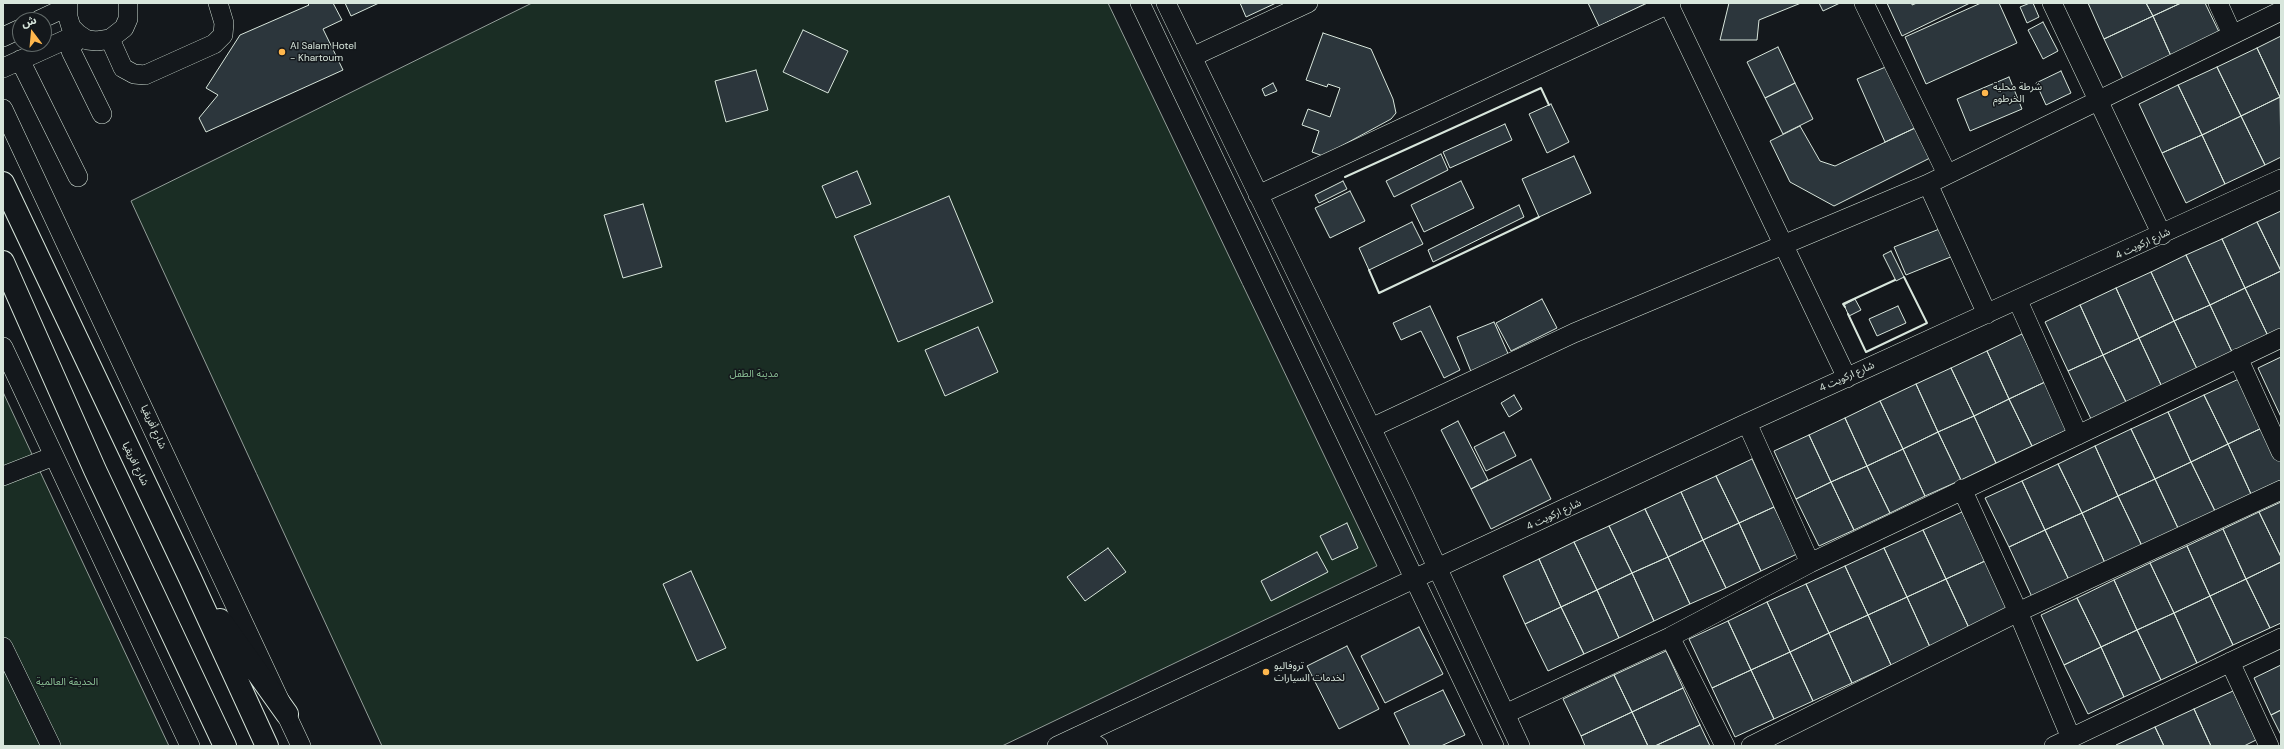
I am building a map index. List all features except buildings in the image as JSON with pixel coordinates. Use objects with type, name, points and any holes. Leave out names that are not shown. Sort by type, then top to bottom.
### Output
[{"type":"highway","name":"شارع افريقيا","points":[[3,183],[85,360],[190,578],[267,746]]},
{"type":"highway","points":[[3,262],[95,470],[226,746]]},
{"type":"highway","points":[[190,578],[287,714]]},
{"type":"street","points":[[52,13],[68,5],[71,27],[87,40],[97,42],[110,39],[124,28],[128,19],[128,3]]},
{"type":"street","points":[[110,39],[123,68],[134,74],[145,75],[214,44],[223,35],[224,24],[218,3]]},
{"type":"street","points":[[1140,3],[1494,746]]},
{"type":"street","points":[[1166,3],[1371,428],[1520,746]]},
{"type":"street","points":[[1192,57],[1308,3]]},
{"type":"street","points":[[1258,195],[1669,3],[1847,378]]},
{"type":"street","points":[[1864,3],[1947,174]]},
{"type":"street","points":[[2052,3],[2162,235]]},
{"type":"street","points":[[2218,3],[2232,34]]},
{"type":"street","points":[[1371,428],[1574,333],[1784,243],[1928,184],[2281,11]]},
{"type":"street","points":[[3,68],[79,35]]},
{"type":"street","points":[[79,35],[72,46],[71,52],[102,114]]},
{"type":"street","points":[[20,60],[78,177]]},
{"type":"street","name":"شارع أفريقيا","points":[[3,109],[302,746]]},
{"type":"street","name":"شارع اركويت 4","points":[[1057,746],[1416,580],[1747,423],[2018,301],[2281,179]]},
{"type":"street","points":[[1928,184],[1988,314]]},
{"type":"street","points":[[2018,301],[2078,435]]},
{"type":"street","points":[[1505,714],[1670,637],[1810,563],[1962,489],[2281,338]]},
{"type":"street","points":[[3,347],[190,746]]},
{"type":"street","points":[[2238,358],[2281,452]]},
{"type":"street","points":[[1747,423],[1810,563]]},
{"type":"street","points":[[3,476],[54,456]]},
{"type":"street","points":[[1962,489],[2018,612],[2063,742],[2281,638]]},
{"type":"street","points":[[1751,746],[2018,612],[2281,490]]},
{"type":"street","points":[[1670,637],[1725,746]]},
{"type":"street","points":[[3,647],[51,746]]},
{"type":"street","points":[[2230,662],[2269,746]]},
{"type":"street","points":[[1080,736],[1098,746]]},
{"type":"green space","name":"مدينة الطفل","points":[[532,3],[1108,3],[1377,566],[1002,746],[382,746],[131,201]]},
{"type":"green space","name":"الحديقة العالمية","points":[[3,392],[44,480],[169,746],[3,746]]},
{"type":"wall","points":[[1345,177],[1541,88],[1549,105]]},
{"type":"wall","points":[[1369,270],[1379,293],[1539,217]]},
{"type":"wall","points":[[1848,314],[1866,352],[1927,323],[1904,277]]},
{"type":"wall","points":[[1845,307],[1843,304],[1895,280]]},
{"type":"place","name":"Al Salam Hotel - Khartoum","points":[[282,52]]},
{"type":"place","name":"شرطة محلية الخرطوم","points":[[1985,93]]},
{"type":"place","name":"تروفاليو لخدمات السيارات","points":[[1266,672]]}]
